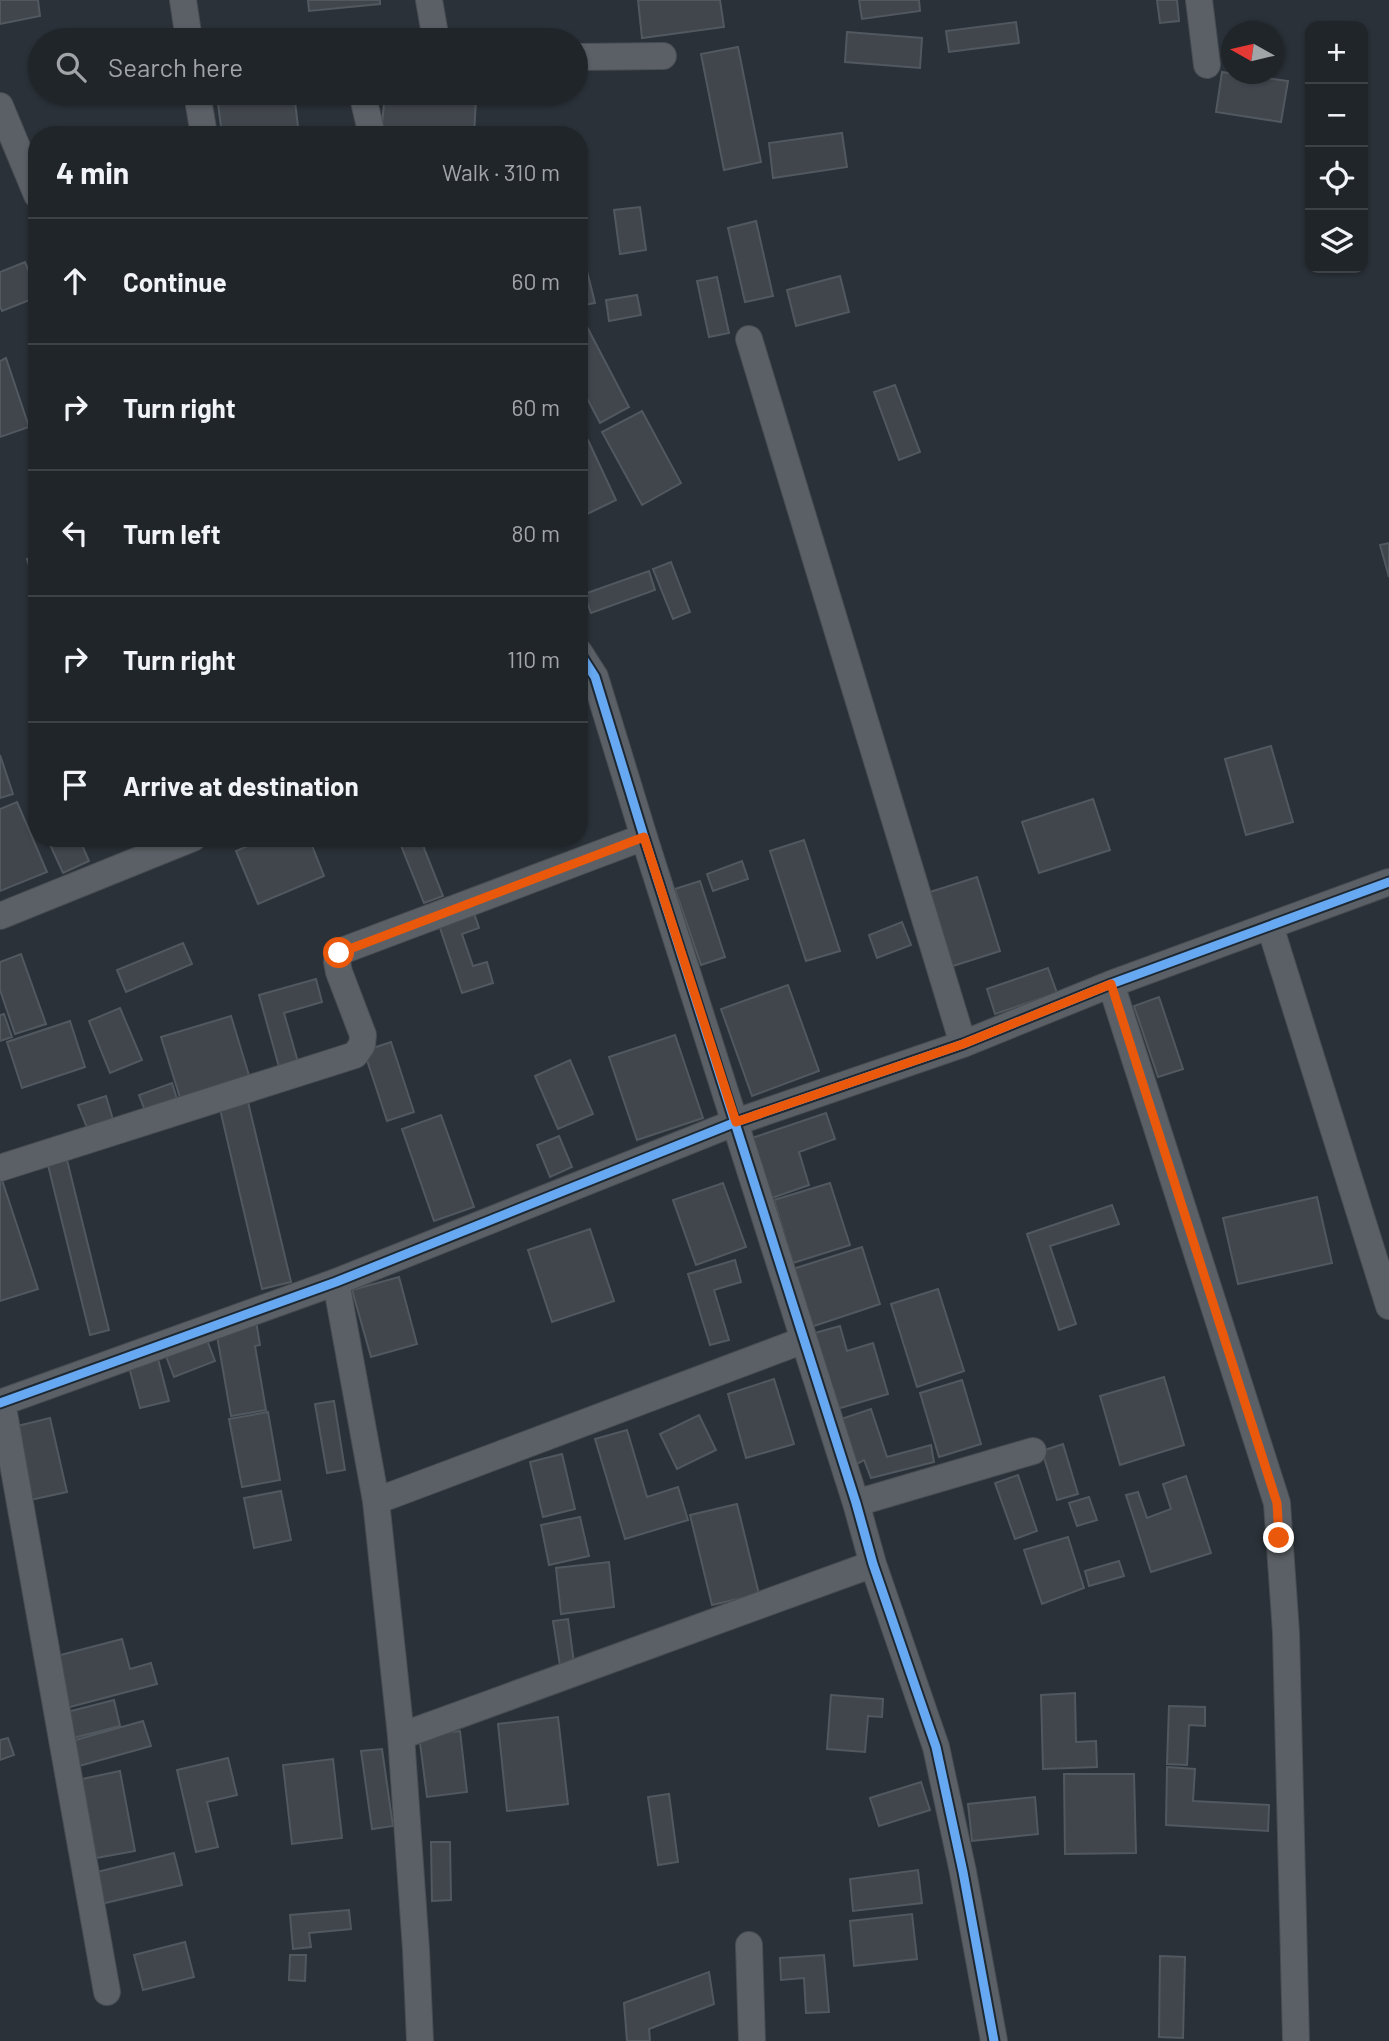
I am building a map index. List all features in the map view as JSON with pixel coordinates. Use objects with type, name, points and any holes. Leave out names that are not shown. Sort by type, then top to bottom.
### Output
[{"type":"street","points":[[183,0],[187,28]]},
{"type":"street","points":[[429,0],[434,28]]},
{"type":"street","points":[[1199,0],[1207,65]]},
{"type":"street","points":[[588,57],[663,56]]},
{"type":"street","points":[[199,105],[202,126]]},
{"type":"street","points":[[365,105],[370,126]]},
{"type":"street","points":[[0,106],[28,173]]},
{"type":"street","points":[[749,339],[963,1044]]},
{"type":"street","points":[[588,683],[644,837],[736,1122],[873,1564],[936,1747],[963,1872],[994,2041]]},
{"type":"street","points":[[0,1168],[355,1055],[362,1045],[363,1035],[339,972],[339,953],[644,837]]},
{"type":"street","points":[[0,916],[171,847]]},
{"type":"street","points":[[107,1993],[1,1402],[335,1282],[736,1122],[963,1044],[1111,984],[1389,882]]},
{"type":"street","points":[[1270,926],[1389,1306]]},
{"type":"street","points":[[1111,984],[1277,1503],[1286,1633],[1296,2041]]},
{"type":"street","points":[[335,1282],[376,1501],[401,1736],[420,2041]]},
{"type":"street","points":[[376,1501],[804,1340]]},
{"type":"street","points":[[856,1503],[1033,1451]]},
{"type":"street","points":[[401,1736],[873,1564]]},
{"type":"street","points":[[749,1945],[752,2041]]},
{"type":"building","points":[[0,0],[38,0],[40,16],[0,24]]},
{"type":"building","points":[[308,0],[380,0],[380,4],[309,11]]},
{"type":"building","points":[[638,0],[720,0],[724,27],[642,38]]},
{"type":"building","points":[[859,0],[919,0],[920,11],[862,19]]},
{"type":"building","points":[[1157,0],[1177,0],[1179,21],[1160,23]]},
{"type":"building","points":[[1016,22],[1019,43],[949,52],[946,31]]},
{"type":"building","points":[[847,32],[922,38],[920,68],[845,62]]},
{"type":"building","points":[[738,47],[761,162],[724,170],[701,54]]},
{"type":"building","points":[[1221,79],[1221,84],[1284,84],[1284,80],[1288,81],[1281,122],[1216,112]]},
{"type":"building","points":[[218,105],[295,105],[298,126],[221,126]]},
{"type":"building","points":[[384,105],[476,105],[474,126],[382,126]]},
{"type":"building","points":[[842,133],[847,167],[773,178],[769,143]]},
{"type":"building","points":[[640,207],[646,250],[620,254],[614,210]]},
{"type":"building","points":[[756,221],[773,296],[745,302],[728,228]]},
{"type":"building","points":[[25,262],[28,269],[28,301],[2,311],[0,272]]},
{"type":"building","points":[[588,275],[595,303],[588,304]]},
{"type":"building","points":[[840,276],[849,312],[796,326],[787,290]]},
{"type":"building","points":[[717,277],[729,333],[709,337],[697,281]]},
{"type":"building","points":[[637,295],[641,315],[609,321],[606,300]]},
{"type":"building","points":[[588,329],[629,407],[600,423],[588,400]]},
{"type":"building","points":[[6,358],[28,427],[0,437],[0,361]]},
{"type":"building","points":[[895,385],[920,452],[899,460],[874,392]]},
{"type":"building","points":[[642,411],[681,483],[642,505],[602,432]]},
{"type":"building","points":[[588,440],[616,500],[588,514]]},
{"type":"building","points":[[1389,543],[1389,577],[1380,545]]},
{"type":"building","points":[[671,562],[690,612],[673,619],[653,569]]},
{"type":"building","points":[[649,571],[655,590],[591,613],[588,593]]},
{"type":"building","points":[[1271,746],[1293,822],[1246,835],[1225,759]]},
{"type":"building","points":[[0,755],[13,794],[0,798]]},
{"type":"building","points":[[1093,799],[1110,850],[1039,873],[1022,822]]},
{"type":"building","points":[[17,802],[28,828],[28,847],[36,847],[47,872],[0,891],[0,809]]},
{"type":"building","points":[[804,840],[840,951],[806,961],[770,851]]},
{"type":"building","points":[[51,847],[83,847],[89,861],[63,873]]},
{"type":"building","points":[[246,847],[313,847],[324,876],[258,904],[236,851]]},
{"type":"building","points":[[402,847],[424,847],[443,896],[424,903]]},
{"type":"building","points":[[742,861],[748,879],[713,891],[707,874]]},
{"type":"building","points":[[977,877],[1000,951],[950,967],[927,893]]},
{"type":"building","points":[[700,881],[725,957],[701,965],[675,889]]},
{"type":"building","points":[[474,913],[479,928],[462,934],[473,966],[487,962],[493,983],[462,993],[439,925]]},
{"type":"building","points":[[902,922],[911,945],[877,958],[869,935]]},
{"type":"building","points":[[183,943],[192,964],[126,992],[117,970]]},
{"type":"building","points":[[21,954],[46,1024],[15,1034],[0,990],[0,962]]},
{"type":"building","points":[[1048,968],[1057,993],[995,1014],[987,989]]},
{"type":"building","points":[[316,979],[322,1002],[284,1013],[298,1062],[279,1067],[259,995]]},
{"type":"building","points":[[788,985],[819,1071],[752,1096],[721,1009]]},
{"type":"building","points":[[1159,997],[1183,1069],[1158,1077],[1134,1006]]},
{"type":"building","points":[[120,1008],[142,1060],[110,1073],[89,1021]]},
{"type":"building","points":[[4,1014],[12,1037],[0,1041],[0,1015]]},
{"type":"building","points":[[231,1016],[251,1082],[182,1104],[161,1037]]},
{"type":"building","points":[[70,1021],[85,1067],[22,1088],[7,1042]]},
{"type":"building","points":[[675,1035],[703,1118],[637,1140],[609,1057]]},
{"type":"building","points":[[391,1042],[414,1112],[387,1121],[364,1051]]},
{"type":"building","points":[[570,1060],[593,1114],[558,1129],[535,1076]]},
{"type":"building","points":[[172,1083],[179,1105],[147,1116],[139,1095]]},
{"type":"building","points":[[106,1096],[114,1123],[88,1130],[78,1105]]},
{"type":"building","points":[[248,1102],[291,1282],[262,1289],[220,1109]]},
{"type":"building","points":[[826,1113],[835,1139],[799,1152],[809,1185],[772,1198],[752,1138]]},
{"type":"building","points":[[441,1115],[474,1207],[434,1221],[402,1129]]},
{"type":"building","points":[[559,1136],[572,1167],[550,1177],[537,1145]]},
{"type":"building","points":[[67,1160],[109,1330],[90,1335],[48,1165]]},
{"type":"building","points":[[0,1174],[38,1289],[0,1301]]},
{"type":"building","points":[[723,1183],[746,1247],[696,1265],[673,1200]]},
{"type":"building","points":[[830,1183],[850,1245],[793,1263],[774,1200]]},
{"type":"building","points":[[1317,1197],[1332,1263],[1238,1284],[1223,1218]]},
{"type":"building","points":[[1112,1205],[1119,1224],[1050,1246],[1076,1324],[1059,1330],[1027,1234]]},
{"type":"building","points":[[590,1229],[614,1301],[552,1322],[528,1250]]},
{"type":"building","points":[[862,1247],[880,1304],[811,1327],[793,1269]]},
{"type":"building","points":[[735,1260],[741,1282],[714,1290],[729,1340],[710,1345],[688,1274]]},
{"type":"building","points":[[399,1277],[417,1344],[371,1357],[352,1290]]},
{"type":"building","points":[[938,1289],[964,1371],[917,1387],[891,1304]]},
{"type":"building","points":[[256,1321],[260,1345],[255,1346],[266,1410],[231,1416],[217,1336]]},
{"type":"building","points":[[840,1326],[847,1351],[873,1343],[888,1394],[837,1409],[815,1333]]},
{"type":"building","points":[[207,1340],[215,1361],[174,1377],[166,1356]]},
{"type":"building","points":[[158,1359],[169,1401],[140,1408],[129,1367]]},
{"type":"building","points":[[1164,1377],[1184,1445],[1120,1465],[1100,1396]]},
{"type":"building","points":[[774,1379],[794,1444],[746,1458],[728,1394]]},
{"type":"building","points":[[962,1380],[981,1444],[939,1457],[920,1393]]},
{"type":"building","points":[[334,1401],[345,1470],[327,1473],[315,1404]]},
{"type":"building","points":[[871,1409],[887,1457],[931,1445],[934,1462],[871,1478],[864,1460],[857,1464],[838,1420]]},
{"type":"building","points":[[268,1412],[280,1480],[242,1487],[229,1419]]},
{"type":"building","points":[[699,1415],[716,1450],[677,1469],[660,1434]]},
{"type":"building","points":[[50,1418],[67,1492],[30,1500],[13,1427]]},
{"type":"building","points":[[627,1430],[647,1497],[678,1487],[688,1520],[625,1539],[595,1439]]},
{"type":"building","points":[[1063,1444],[1078,1494],[1057,1500],[1042,1451]]},
{"type":"building","points":[[562,1454],[575,1509],[543,1517],[530,1462]]},
{"type":"building","points":[[1018,1475],[1037,1531],[1015,1539],[995,1483]]},
{"type":"building","points":[[1186,1476],[1211,1553],[1151,1572],[1126,1495],[1138,1492],[1147,1518],[1171,1509],[1163,1484]]},
{"type":"building","points":[[281,1491],[291,1540],[254,1548],[244,1498]]},
{"type":"building","points":[[1089,1497],[1097,1520],[1077,1526],[1069,1503]]},
{"type":"building","points":[[737,1504],[759,1594],[712,1605],[690,1515]]},
{"type":"building","points":[[580,1517],[589,1556],[549,1565],[541,1525]]},
{"type":"building","points":[[1068,1537],[1084,1588],[1042,1604],[1024,1550]]},
{"type":"building","points":[[1119,1561],[1124,1576],[1089,1586],[1085,1571]]},
{"type":"building","points":[[609,1562],[614,1607],[561,1614],[556,1568]]},
{"type":"building","points":[[568,1619],[575,1670],[561,1672],[553,1621]]},
{"type":"building","points":[[122,1639],[130,1669],[151,1663],[157,1684],[66,1708],[53,1657]]},
{"type":"building","points":[[1075,1693],[1076,1742],[1096,1741],[1097,1767],[1043,1769],[1041,1695]]},
{"type":"building","points":[[831,1695],[883,1699],[882,1717],[868,1716],[865,1752],[827,1749]]},
{"type":"building","points":[[114,1700],[120,1726],[73,1738],[67,1712]]},
{"type":"building","points":[[1169,1706],[1205,1707],[1205,1726],[1189,1725],[1187,1765],[1167,1764]]},
{"type":"building","points":[[558,1717],[568,1804],[507,1811],[498,1724]]},
{"type":"building","points":[[143,1721],[151,1746],[79,1766],[72,1741]]},
{"type":"building","points":[[460,1731],[467,1792],[427,1797],[419,1735]]},
{"type":"building","points":[[8,1738],[14,1755],[0,1760],[0,1740]]},
{"type":"building","points":[[382,1749],[393,1826],[372,1829],[361,1751]]},
{"type":"building","points":[[228,1758],[237,1795],[207,1802],[218,1847],[196,1852],[177,1770]]},
{"type":"building","points":[[333,1759],[342,1838],[292,1844],[283,1765]]},
{"type":"building","points":[[1167,1767],[1195,1769],[1193,1801],[1269,1805],[1268,1831],[1166,1825]]},
{"type":"building","points":[[120,1771],[135,1851],[96,1858],[82,1779]]},
{"type":"building","points":[[1064,1774],[1134,1774],[1136,1853],[1065,1854]]},
{"type":"building","points":[[921,1782],[930,1810],[879,1826],[870,1798]]},
{"type":"building","points":[[669,1794],[678,1862],[658,1865],[648,1797]]},
{"type":"building","points":[[1035,1797],[1038,1834],[972,1841],[968,1804]]},
{"type":"building","points":[[431,1842],[450,1842],[451,1900],[432,1901]]},
{"type":"building","points":[[174,1853],[182,1885],[101,1904],[93,1873]]},
{"type":"building","points":[[918,1870],[922,1903],[853,1911],[850,1879]]},
{"type":"building","points":[[349,1910],[351,1929],[309,1933],[311,1947],[293,1949],[290,1915]]},
{"type":"building","points":[[912,1914],[917,1959],[854,1966],[850,1921]]},
{"type":"building","points":[[185,1942],[194,1977],[143,1990],[134,1955]]},
{"type":"building","points":[[290,1955],[306,1955],[305,1981],[289,1980]]},
{"type":"building","points":[[824,1955],[829,2012],[806,2013],[804,1978],[781,1980],[780,1958]]},
{"type":"building","points":[[1160,1956],[1185,1957],[1183,2038],[1159,2037]]},
{"type":"building","points":[[709,1972],[714,2004],[649,2029],[650,2041],[627,2041],[624,2003]]},
{"type":"cycle path","points":[[588,666],[595,677],[873,1564],[936,1747],[963,1872],[994,2041]]},
{"type":"cycle path","points":[[0,1403],[336,1282],[736,1122],[963,1044],[1111,984],[1389,882]]},
{"type":"route","points":[[339,953],[644,837],[736,1122],[963,1044],[1111,984],[1277,1503],[1279,1538]]}]
